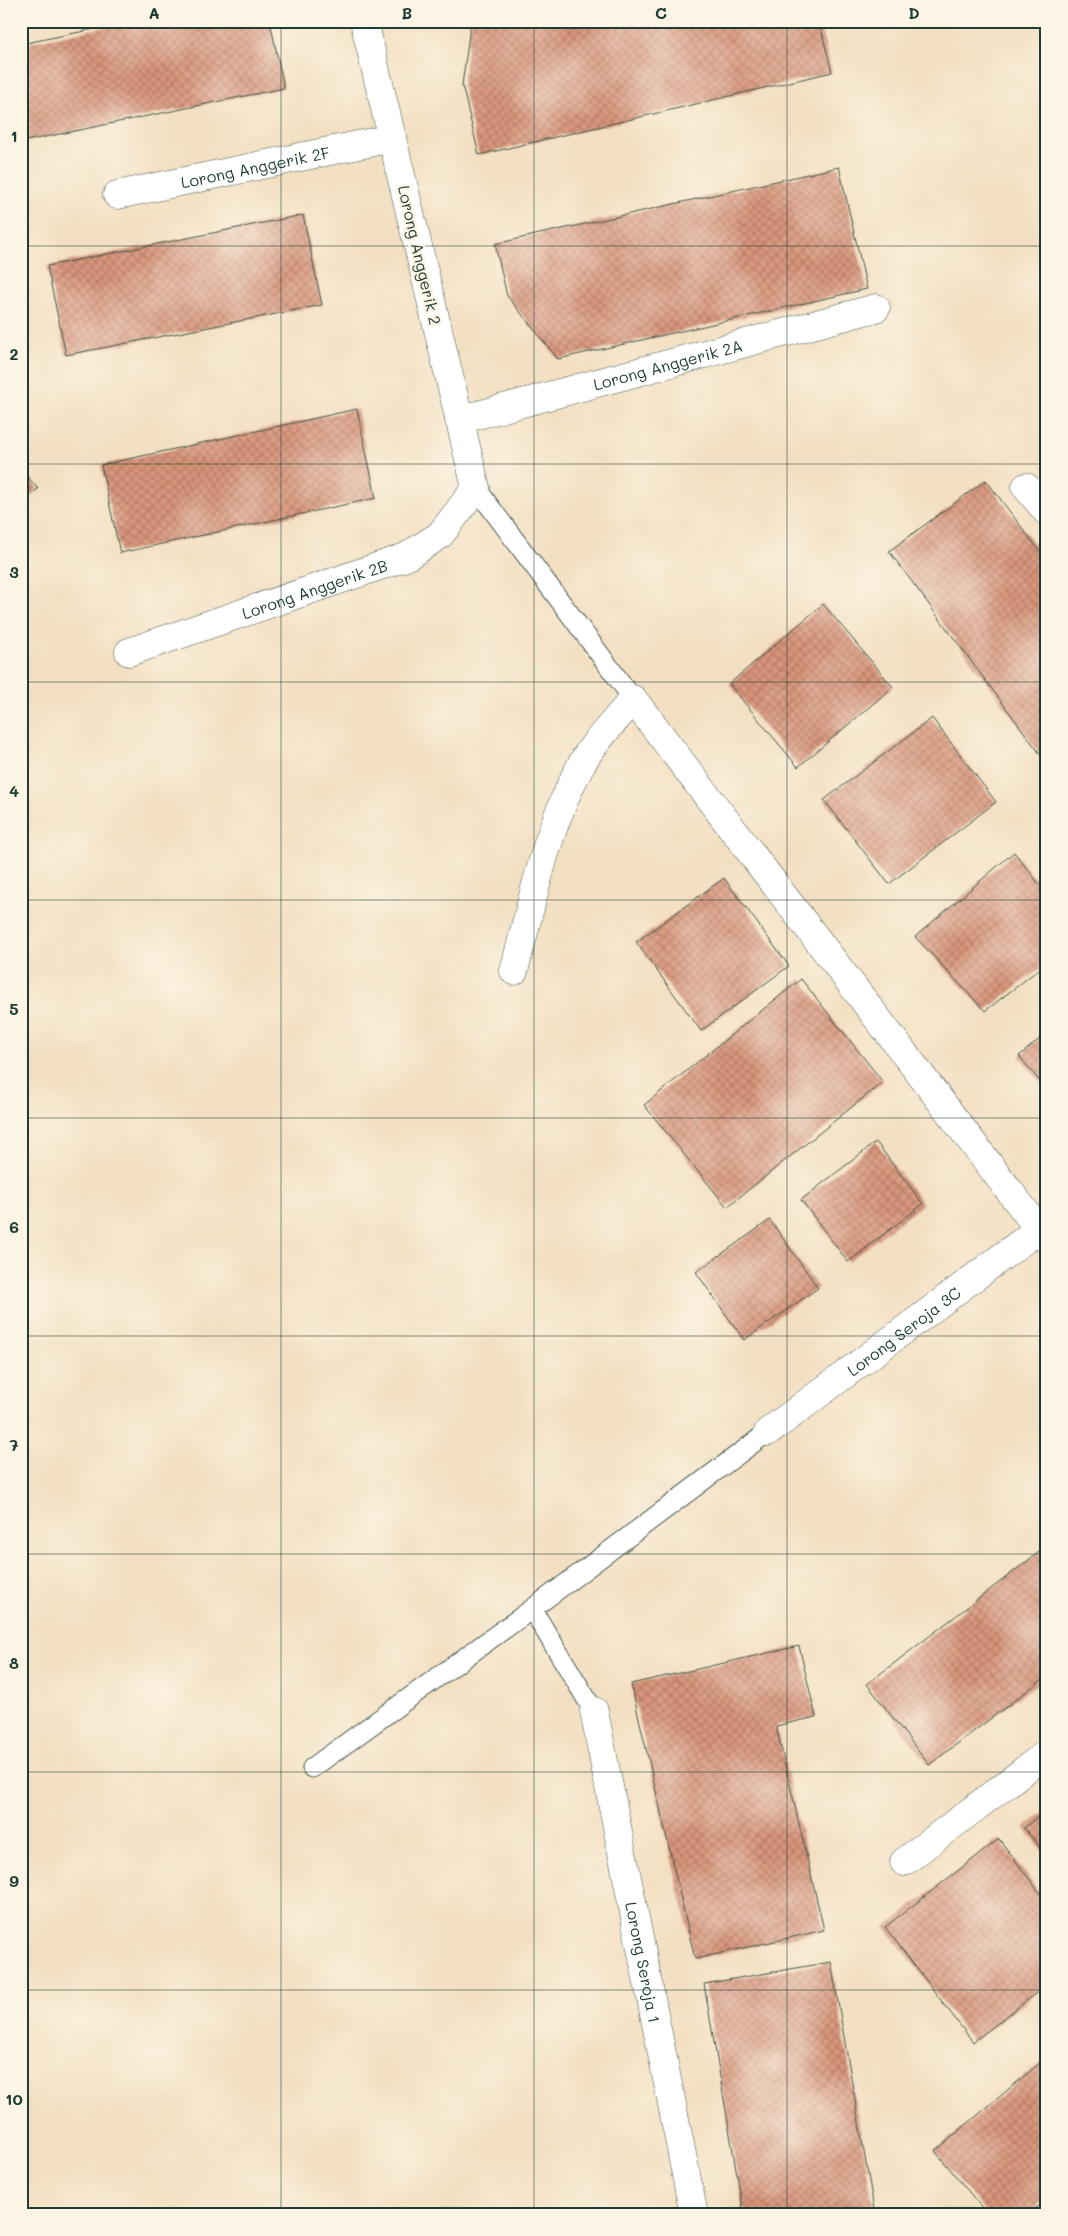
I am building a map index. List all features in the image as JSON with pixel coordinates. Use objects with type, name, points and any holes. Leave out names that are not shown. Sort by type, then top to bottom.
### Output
[{"type":"street","name":"Lorong Anggerik 2","points":[[364,21],[476,488]]},
{"type":"street","name":"Lorong Anggerik 2F","points":[[117,195],[392,138]]},
{"type":"street","name":"Lorong Anggerik 2A","points":[[459,420],[876,308]]},
{"type":"street","points":[[1026,486],[1047,512]]},
{"type":"street","name":"Lorong Anggerik 2B","points":[[129,652],[406,556],[440,535],[476,488]]},
{"type":"street","points":[[514,971],[554,826],[568,789],[587,756],[634,699],[1043,1235]]},
{"type":"street","name":"Lorong Seroja 3C","points":[[768,1432],[1043,1235]]},
{"type":"street","name":"Lorong Seroja 1","points":[[594,1711],[694,2215]]},
{"type":"street","points":[[904,1862],[1047,1753]]},
{"type":"lane","points":[[476,488],[634,699]]},
{"type":"lane","points":[[312,1768],[532,1609],[768,1432]]},
{"type":"lane","points":[[532,1609],[594,1711]]},
{"type":"building","points":[[134,21],[270,21],[284,88],[21,142],[21,44]]},
{"type":"building","points":[[471,21],[819,21],[832,72],[479,155],[462,85]]},
{"type":"building","points":[[839,167],[867,289],[558,359],[507,296],[495,244]]},
{"type":"building","points":[[303,215],[322,305],[66,355],[47,266]]},
{"type":"building","points":[[357,409],[376,498],[120,553],[101,465]]},
{"type":"building","points":[[21,469],[38,489],[21,503]]},
{"type":"building","points":[[986,480],[1047,561],[1047,763],[889,551]]},
{"type":"building","points":[[823,604],[893,687],[798,767],[729,684]]},
{"type":"building","points":[[932,718],[996,802],[889,884],[824,800]]},
{"type":"building","points":[[1014,852],[1047,894],[1047,963],[985,1011],[915,937]]},
{"type":"building","points":[[724,878],[789,966],[701,1031],[636,942]]},
{"type":"building","points":[[801,979],[883,1082],[727,1207],[644,1105]]},
{"type":"building","points":[[1047,1033],[1047,1090],[1019,1056]]},
{"type":"building","points":[[876,1142],[923,1204],[848,1262],[801,1200]]},
{"type":"building","points":[[770,1220],[818,1288],[744,1340],[696,1272]]},
{"type":"building","points":[[1047,1546],[1047,1676],[929,1765],[867,1684]]},
{"type":"building","points":[[799,1646],[816,1717],[776,1726],[824,1930],[695,1959],[631,1684]]},
{"type":"building","points":[[1047,1809],[1047,1856],[1024,1828]]},
{"type":"building","points":[[999,1839],[1047,1902],[1047,1985],[973,2042],[885,1927]]},
{"type":"building","points":[[831,1962],[875,2215],[744,2215],[704,1984]]},
{"type":"building","points":[[1041,2062],[1047,2069],[1047,2199],[1027,2215],[988,2215],[935,2151]]}]
